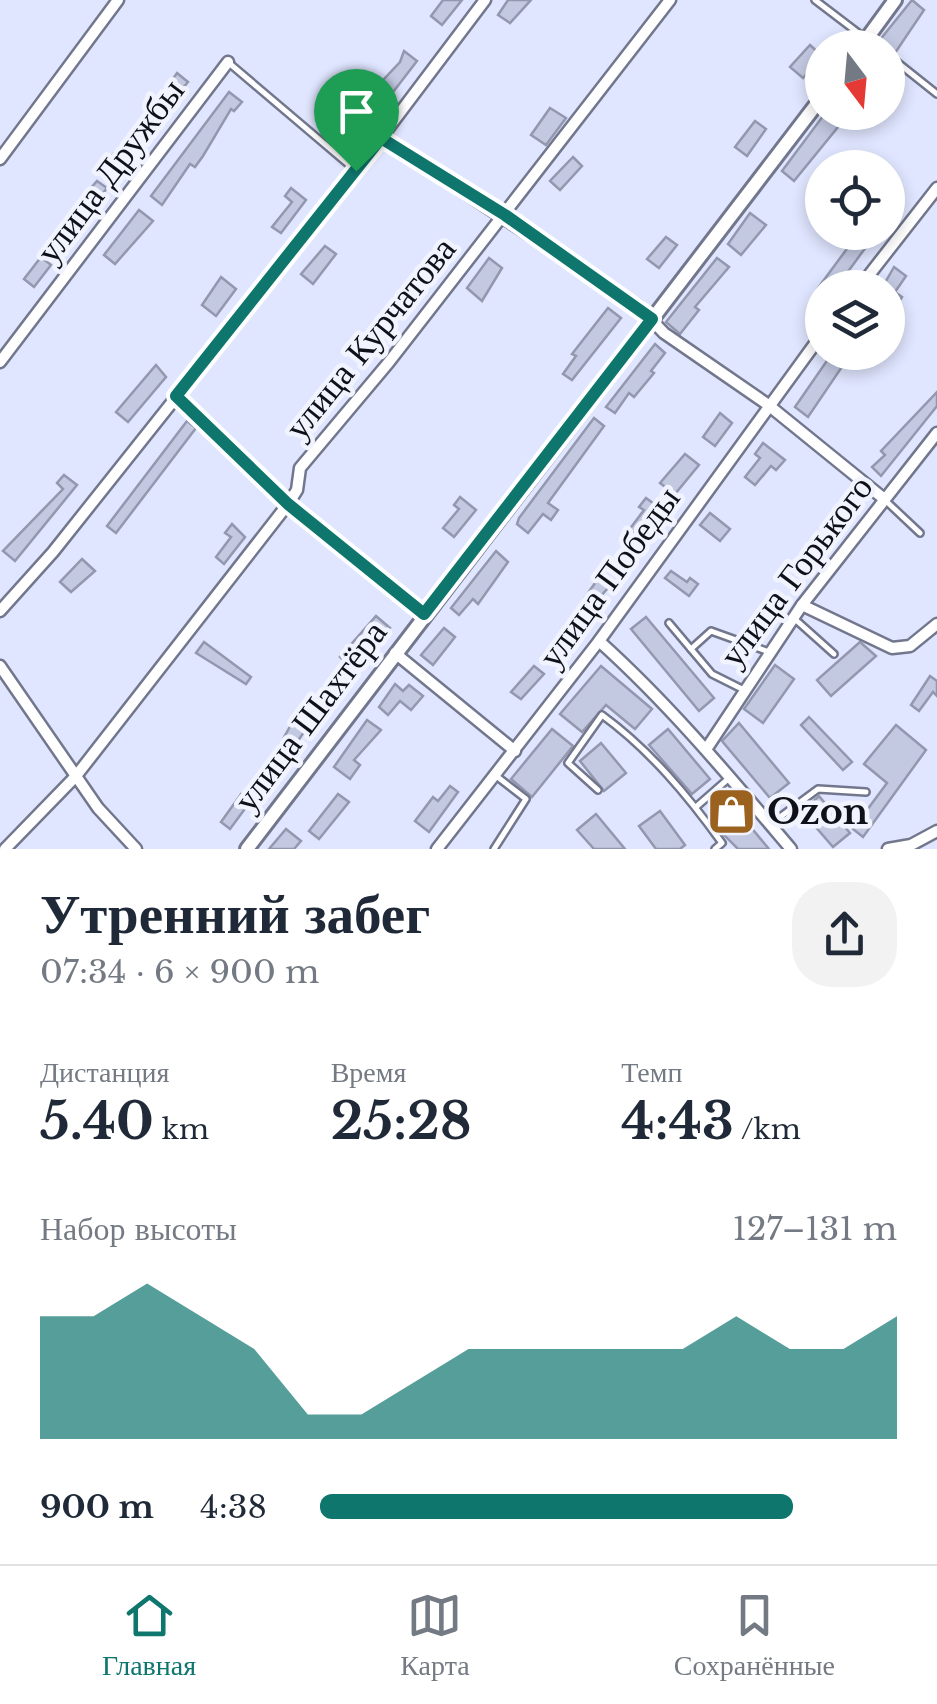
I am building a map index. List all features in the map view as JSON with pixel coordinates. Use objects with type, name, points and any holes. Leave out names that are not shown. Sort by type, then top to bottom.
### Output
[{"type":"street","points":[[0,160],[118,0]]},
{"type":"street","points":[[0,612],[356,171],[485,0]]},
{"type":"street","name":"улица Курчатова","points":[[5,849],[76,776],[288,504],[297,490],[300,468],[505,215],[670,0]]},
{"type":"street","points":[[877,30],[895,0]]},
{"type":"street","name":"улица Дружбы","points":[[0,362],[228,62]]},
{"type":"street","name":"улица Шахтёра","points":[[247,849],[805,119]]},
{"type":"street","points":[[381,138],[505,215],[652,319],[664,332],[767,404],[883,498]]},
{"type":"street","points":[[873,270],[937,188]]},
{"type":"street","name":"улица Победы","points":[[437,849],[598,641],[805,356]]},
{"type":"street","points":[[176,396],[288,504],[424,614]]},
{"type":"street","name":"улица Горького","points":[[707,748],[742,689],[802,605],[937,432]]},
{"type":"street","points":[[802,605],[892,648],[910,646],[937,624]]},
{"type":"street","points":[[598,641],[652,689],[707,748],[790,849]]},
{"type":"street","points":[[396,653],[515,750]]},
{"type":"street","points":[[0,666],[98,808],[136,849]]},
{"type":"street","points":[[888,849],[912,845],[937,830]]},
{"type":"lane","points":[[815,0],[850,30]]},
{"type":"lane","points":[[228,62],[356,171]]},
{"type":"lane","points":[[905,69],[937,94]]},
{"type":"lane","points":[[883,498],[920,533]]},
{"type":"lane","points":[[793,618],[834,654]]},
{"type":"lane","points":[[669,622],[712,674],[742,689]]},
{"type":"lane","points":[[691,649],[711,631],[769,652]]},
{"type":"lane","points":[[598,790],[568,763],[602,715],[632,738],[696,807],[722,843],[716,849]]},
{"type":"lane","points":[[494,849],[526,799],[496,776]]},
{"type":"lane","points":[[696,807],[730,778]]},
{"type":"lane","points":[[770,824],[818,789],[866,792]]},
{"type":"building","points":[[443,0],[462,0],[442,25],[431,16]]},
{"type":"building","points":[[508,0],[531,0],[510,23],[498,15]]},
{"type":"building","points":[[912,0],[924,10],[905,38],[905,30],[888,30]]},
{"type":"building","points":[[805,50],[803,78],[790,67]]},
{"type":"building","points":[[404,51],[417,61],[380,109],[366,98],[400,62]]},
{"type":"building","points":[[177,73],[188,82],[163,112],[155,105]]},
{"type":"building","points":[[229,92],[242,102],[234,111],[231,109],[203,156],[195,167],[190,164],[162,205],[151,196]]},
{"type":"building","points":[[550,108],[566,118],[546,145],[531,135]]},
{"type":"building","points":[[755,121],[766,129],[747,156],[735,147]]},
{"type":"building","points":[[813,130],[836,130],[819,150],[805,150],[805,168],[794,181],[782,171]]},
{"type":"building","points":[[127,140],[137,147],[117,176],[103,165]]},
{"type":"building","points":[[573,157],[582,166],[560,190],[550,181]]},
{"type":"building","points":[[97,181],[107,188],[88,213],[77,204]]},
{"type":"building","points":[[291,188],[306,200],[281,233],[272,227],[292,202],[285,196]]},
{"type":"building","points":[[139,210],[153,221],[115,264],[104,255]]},
{"type":"building","points":[[750,213],[766,225],[741,255],[728,244]]},
{"type":"building","points":[[666,237],[677,245],[659,268],[647,259]]},
{"type":"building","points":[[325,246],[336,254],[313,284],[301,274]]},
{"type":"building","points":[[846,250],[864,250],[849,270],[831,270]]},
{"type":"building","points":[[41,257],[51,265],[34,287],[24,279]]},
{"type":"building","points":[[489,258],[502,268],[482,301],[467,288]]},
{"type":"building","points":[[717,258],[729,267],[695,307],[699,310],[680,334],[666,322]]},
{"type":"building","points":[[221,277],[236,289],[216,316],[202,305]]},
{"type":"building","points":[[608,308],[621,318],[572,380],[563,374],[576,356],[572,354]]},
{"type":"building","points":[[655,344],[665,353],[651,371],[654,373],[634,397],[629,393],[615,413],[606,407]]},
{"type":"building","points":[[156,365],[166,377],[128,422],[116,412]]},
{"type":"building","points":[[821,370],[840,370],[808,417],[795,407]]},
{"type":"building","points":[[937,392],[937,406],[881,476],[872,467],[885,455],[881,451]]},
{"type":"building","points":[[720,413],[732,423],[715,446],[703,437]]},
{"type":"building","points":[[594,418],[604,426],[548,503],[558,510],[551,520],[543,514],[528,533],[517,524],[519,518]]},
{"type":"building","points":[[187,421],[196,428],[116,533],[107,526]]},
{"type":"building","points":[[763,443],[785,460],[776,470],[771,466],[755,485],[745,477],[760,458],[755,454]]},
{"type":"building","points":[[685,454],[699,465],[675,494],[660,483]]},
{"type":"building","points":[[64,475],[77,485],[15,561],[3,551],[63,489],[57,483]]},
{"type":"building","points":[[460,497],[476,510],[454,537],[443,528],[459,509],[454,505]]},
{"type":"building","points":[[646,498],[664,511],[643,540],[629,530],[644,510],[639,507]]},
{"type":"building","points":[[710,513],[730,529],[720,541],[700,525]]},
{"type":"building","points":[[232,524],[245,537],[224,564],[216,557],[231,537],[225,533]]},
{"type":"building","points":[[496,551],[508,562],[478,604],[473,599],[459,615],[451,608]]},
{"type":"building","points":[[82,559],[95,571],[71,592],[60,582]]},
{"type":"building","points":[[671,571],[698,584],[689,596],[665,578]]},
{"type":"building","points":[[603,572],[614,581],[594,604],[585,597]]},
{"type":"building","points":[[770,601],[779,609],[757,633],[748,625]]},
{"type":"building","points":[[376,616],[390,628],[354,670],[340,657]]},
{"type":"building","points":[[646,617],[714,698],[699,711],[631,629]]},
{"type":"building","points":[[444,628],[455,637],[433,665],[421,655]]},
{"type":"building","points":[[204,642],[251,677],[246,684],[196,653]]},
{"type":"building","points":[[860,642],[876,656],[831,696],[817,680]]},
{"type":"building","points":[[775,665],[794,679],[763,723],[744,709]]},
{"type":"building","points":[[534,666],[544,674],[521,699],[511,692]]},
{"type":"building","points":[[601,666],[652,709],[635,729],[606,705],[582,732],[560,714]]},
{"type":"building","points":[[930,676],[937,681],[937,696],[933,692],[919,711],[911,705]]},
{"type":"building","points":[[395,684],[403,691],[409,685],[423,696],[411,710],[400,701],[388,715],[379,707]]},
{"type":"building","points":[[809,717],[852,762],[843,770],[801,725]]},
{"type":"building","points":[[367,720],[381,730],[354,760],[360,765],[350,779],[334,767]]},
{"type":"building","points":[[292,723],[304,732],[289,754],[279,746]]},
{"type":"building","points":[[739,723],[789,783],[770,798],[722,741]]},
{"type":"building","points":[[896,725],[926,750],[863,837],[853,829],[887,783],[864,764]]},
{"type":"building","points":[[552,729],[573,746],[532,797],[511,779]]},
{"type":"building","points":[[668,729],[710,779],[692,794],[649,745]]},
{"type":"building","points":[[601,743],[626,773],[604,791],[580,761]]},
{"type":"building","points":[[450,786],[458,792],[429,832],[415,821],[433,797],[438,801]]},
{"type":"building","points":[[241,794],[250,802],[230,829],[221,822]]},
{"type":"building","points":[[338,794],[349,802],[319,839],[309,831]]},
{"type":"building","points":[[819,796],[850,833],[833,847],[802,811]]},
{"type":"building","points":[[729,801],[769,849],[738,849],[723,834],[710,817]]},
{"type":"building","points":[[660,811],[685,845],[680,849],[656,849],[639,826]]},
{"type":"building","points":[[596,814],[625,849],[594,849],[577,830]]},
{"type":"building","points":[[286,829],[301,841],[294,849],[269,849]]},
{"type":"place","name":"Ozon","points":[[732,812]]},
{"type":"route","points":[[381,138],[505,215],[652,319],[424,614],[288,504],[176,396],[356,171],[381,138]]}]
